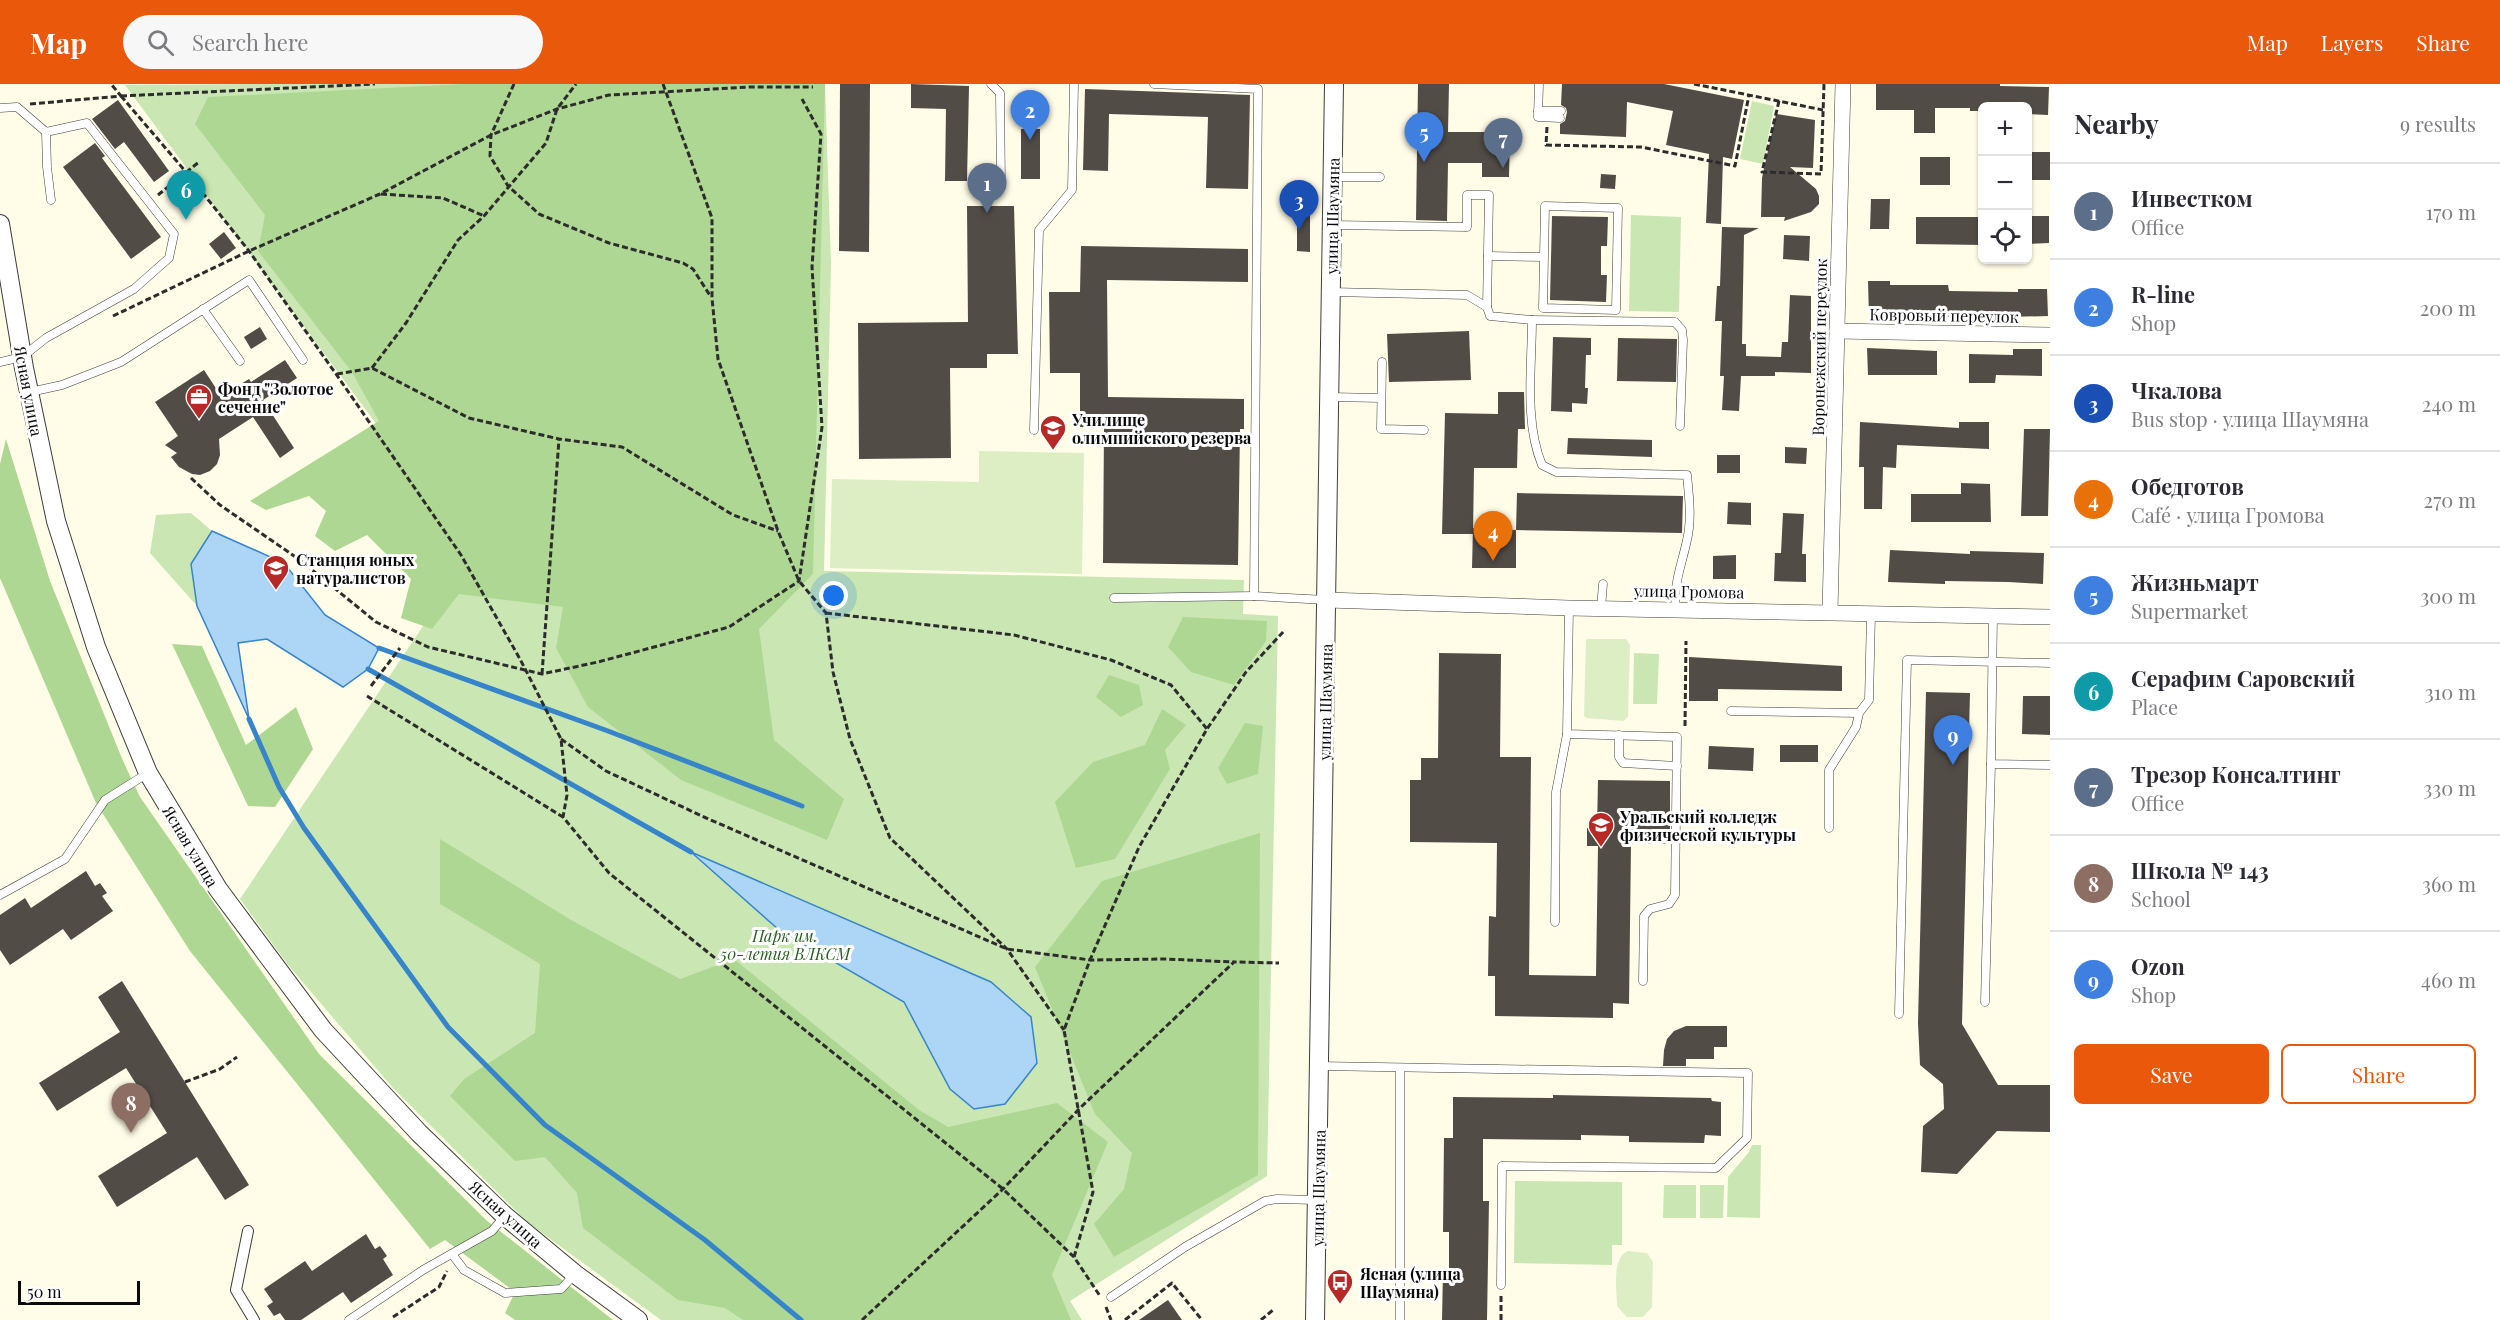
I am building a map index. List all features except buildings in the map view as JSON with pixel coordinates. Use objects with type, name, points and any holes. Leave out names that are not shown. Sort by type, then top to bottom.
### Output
[{"type":"street","name":"улица Шаумяна","points":[[1315,1320],[1334,84]]},
{"type":"street","name":"Воронежский переулок","points":[[1830,611],[1843,84]]},
{"type":"street","name":"Ясная улица","points":[[0,224],[6,297],[30,392],[56,521],[96,647],[148,773],[218,889],[323,1030],[419,1133],[505,1216],[574,1274],[638,1320]]},
{"type":"street","name":"Ковровый переулок","points":[[1837,331],[2050,335]]},
{"type":"street","name":"улица Громова","points":[[1327,600],[1569,608],[1830,611],[2050,617]]},
{"type":"street","points":[[248,1231],[236,1290],[254,1320]]},
{"type":"lane","points":[[991,84],[1000,93],[1001,187]]},
{"type":"lane","points":[[1034,430],[1039,230],[1072,190],[1074,84]]},
{"type":"lane","points":[[1154,84],[1258,89],[1254,596]]},
{"type":"lane","points":[[1538,111],[1561,115],[1538,117],[1538,111],[1539,84]]},
{"type":"lane","points":[[0,108],[17,107],[46,132],[51,200]]},
{"type":"lane","points":[[0,362],[22,357],[46,338],[134,289],[169,258],[174,234],[87,123],[46,132]]},
{"type":"lane","points":[[1333,177],[1380,177]]},
{"type":"lane","points":[[1332,225],[1467,227],[1467,195],[1489,195],[1487,307],[1490,316],[1532,320],[1675,322],[1682,330],[1683,340],[1680,426]]},
{"type":"lane","points":[[1545,206],[1618,208],[1616,310],[1543,308],[1544,257],[1545,206]]},
{"type":"lane","points":[[1488,256],[1544,257]]},
{"type":"lane","points":[[30,392],[62,385],[121,362],[249,280],[303,360]]},
{"type":"lane","points":[[1331,292],[1397,289],[1467,296],[1487,307]]},
{"type":"lane","points":[[203,309],[240,361]]},
{"type":"lane","points":[[1532,320],[1532,409],[1536,451],[1542,465],[1556,472],[1686,475],[1690,505],[1688,538],[1675,586],[1676,609]]},
{"type":"lane","points":[[1382,362],[1380,429],[1424,430]]},
{"type":"lane","points":[[1330,397],[1381,398]]},
{"type":"lane","points":[[1601,608],[1603,584]]},
{"type":"lane","points":[[1114,598],[1254,596],[1327,600]]},
{"type":"lane","points":[[1556,922],[1556,792],[1567,734],[1569,608]]},
{"type":"lane","points":[[1829,828],[1829,770],[1856,727],[1859,713],[1869,700],[1871,612]]},
{"type":"lane","points":[[1984,1002],[1993,615]]},
{"type":"lane","points":[[1899,1014],[1907,660],[2050,663]]},
{"type":"lane","points":[[1731,711],[1859,713]]},
{"type":"lane","points":[[1567,734],[1677,736],[1675,895],[1669,904],[1650,909],[1644,916],[1643,981]]},
{"type":"lane","points":[[1619,735],[1619,757],[1623,763],[1677,766]]},
{"type":"lane","points":[[1990,764],[2050,765]]},
{"type":"lane","points":[[0,895],[64,859],[105,800],[148,773]]},
{"type":"lane","points":[[1319,1066],[1675,1070],[1748,1073],[1747,1138],[1716,1168],[1502,1166],[1501,1285]]},
{"type":"lane","points":[[1400,1068],[1400,1320]]},
{"type":"lane","points":[[1111,1297],[1185,1246],[1265,1201],[1318,1200]]},
{"type":"lane","points":[[349,1320],[423,1270],[492,1231],[505,1216]]},
{"type":"lane","points":[[452,1254],[464,1270],[506,1293],[561,1289],[574,1274]]},
{"type":"path","points":[[111,84],[249,251],[460,555],[561,739],[567,795],[563,817]]},
{"type":"path","points":[[17,107],[48,101],[121,96],[375,84]]},
{"type":"path","points":[[514,84],[491,135],[490,156],[508,186],[539,214],[609,243],[682,263],[693,269],[712,298]]},
{"type":"path","points":[[372,368],[406,323],[458,240],[484,216],[546,143],[557,109],[576,84]]},
{"type":"path","points":[[663,84],[712,218],[712,298],[718,360],[777,531],[799,581],[826,613],[833,672],[850,739],[890,838],[1007,949],[1064,1030],[1094,1192],[1074,1257]]},
{"type":"path","points":[[746,84],[750,87]]},
{"type":"path","points":[[1694,84],[1823,110]]},
{"type":"path","points":[[1779,101],[1762,172],[1821,174],[1824,84]]},
{"type":"path","points":[[113,316],[249,251],[380,194],[491,135],[557,109],[609,94],[750,87],[813,87]]},
{"type":"path","points":[[1548,117],[1546,145],[1641,147],[1735,166],[1749,95]]},
{"type":"path","points":[[191,478],[220,505],[300,560],[376,622],[428,647],[542,674],[598,662],[729,627],[799,581],[822,427],[812,267],[821,134],[802,99]]},
{"type":"path","points":[[149,202],[199,162]]},
{"type":"path","points":[[380,194],[443,198],[484,216]]},
{"type":"path","points":[[336,374],[372,368],[469,418],[559,439],[622,447],[733,515],[777,531]]},
{"type":"path","points":[[542,674],[559,439]]},
{"type":"path","points":[[826,613],[1014,634],[1111,660],[1171,685],[1207,729]]},
{"type":"path","points":[[1064,1030],[1090,960],[1139,847],[1207,729],[1246,672],[1284,631]]},
{"type":"path","points":[[1685,726],[1686,641]]},
{"type":"path","points":[[371,686],[400,648]]},
{"type":"path","points":[[367,696],[563,817],[609,873],[1003,1189],[1074,1257],[1103,1302],[1111,1320]]},
{"type":"path","points":[[561,739],[606,771],[715,822],[1007,949],[1090,960],[1165,959],[1279,963]]},
{"type":"path","points":[[862,1320],[1003,1189],[1080,1108],[1234,962]]},
{"type":"path","points":[[185,1082],[220,1069],[237,1057]]},
{"type":"path","points":[[1125,1320],[1172,1283],[1202,1320]]},
{"type":"path","points":[[1501,1285],[1501,1320]]},
{"type":"path","points":[[1261,1320],[1273,1310]]},
{"type":"green space","points":[[464,84],[825,84],[813,574],[759,629],[774,740],[844,799],[827,840],[681,780],[588,707],[556,648],[563,607],[459,594],[432,629],[401,618],[411,579],[367,535],[335,551],[315,536],[326,511],[309,496],[266,510],[250,501],[379,421],[352,372],[258,251],[265,215],[195,124],[208,97]]},
{"type":"green space","name":"Парк им. 50-летия ВЛКСМ","points":[[825,84],[831,265],[824,571],[1244,580],[1243,614],[1278,616],[1267,1176],[1070,1301],[1082,1320],[661,1320],[527,1222],[393,1088],[288,965],[240,899],[472,553],[125,85]]},
{"type":"green space","points":[[1752,101],[1774,106],[1763,164],[1740,159]]},
{"type":"green space","points":[[1631,215],[1681,217],[1679,312],[1629,311]]},
{"type":"green space","points":[[6,439],[50,581],[123,761],[140,797],[319,1054],[486,1220],[613,1320],[515,1320],[505,1313],[515,1292],[445,1240],[430,1249],[190,951],[96,803],[0,578],[0,464]]},
{"type":"green space","points":[[979,451],[1084,453],[1082,574],[830,568],[832,479],[979,482]]},
{"type":"green space","points":[[191,513],[212,531],[191,564],[197,606],[150,553],[156,515]]},
{"type":"green space","points":[[1183,617],[1267,621],[1266,641],[1234,685],[1191,672],[1168,647]]},
{"type":"green space","points":[[1626,639],[1630,645],[1628,716],[1624,721],[1584,716],[1586,640]]},
{"type":"green space","points":[[172,644],[202,646],[246,745],[296,707],[313,749],[275,807],[248,806]]},
{"type":"green space","points":[[1634,653],[1659,654],[1657,704],[1633,704]]},
{"type":"green space","points":[[1109,675],[1139,685],[1143,705],[1121,717],[1096,697]]},
{"type":"green space","points":[[1162,709],[1186,725],[1165,750],[1170,769],[1115,859],[1076,868],[1055,802],[1093,762],[1145,745]]},
{"type":"green space","points":[[1245,723],[1263,726],[1258,774],[1227,784],[1218,768]]},
{"type":"green space","points":[[1260,833],[1258,1175],[1114,1257],[1094,1224],[1124,1189],[1132,1153],[1095,1114],[1035,967],[1102,881]]},
{"type":"green space","points":[[440,839],[571,920],[680,979],[734,959],[919,1110],[948,1127],[1057,1103],[1108,1142],[1052,1275],[1071,1320],[743,1320],[725,1308],[678,1300],[583,1228],[577,1193],[545,1157],[515,1161],[450,1096],[464,1079],[535,1033],[540,964],[440,904]]},
{"type":"green space","points":[[1752,1145],[1761,1145],[1760,1218],[1727,1217],[1728,1177]]},
{"type":"green space","points":[[1515,1181],[1622,1182],[1622,1245],[1612,1245],[1612,1265],[1514,1263]]},
{"type":"green space","points":[[1664,1185],[1696,1185],[1696,1218],[1663,1218]]},
{"type":"green space","points":[[1700,1185],[1724,1185],[1723,1218],[1700,1218]]},
{"type":"green space","points":[[1628,1251],[1647,1253],[1653,1262],[1652,1307],[1643,1317],[1627,1317],[1617,1306],[1617,1268],[1619,1260]]},
{"type":"water","points":[[212,531],[284,563],[325,615],[379,648],[368,669],[343,687],[267,639],[238,643],[249,719],[197,606],[191,564]]},
{"type":"water","points":[[691,852],[991,982],[1031,1017],[1037,1063],[1005,1104],[974,1109],[950,1089],[904,1002],[779,930]]},
{"type":"waterway","points":[[379,648],[608,731],[802,806]]},
{"type":"waterway","points":[[368,669],[691,852]]},
{"type":"waterway","points":[[249,719],[279,787],[304,828],[448,1027],[545,1125],[705,1240],[801,1320]]},
{"type":"place","name":"R-line","points":[[1030,140]]},
{"type":"place","name":"Жизньмарт","points":[[1424,162]]},
{"type":"place","name":"Трезор Консалтинг","points":[[1503,168]]},
{"type":"place","name":"Инвестком","points":[[987,213]]},
{"type":"place","name":"Серафим Саровский","points":[[186,220]]},
{"type":"place","name":"Чкалова","points":[[1299,230]]},
{"type":"place","name":"Фонд \"Золотое сечение\"","points":[[199,420]]},
{"type":"place","name":"Училище олимпийского резерва","points":[[1053,451]]},
{"type":"place","name":"Обедготов","points":[[1493,561]]},
{"type":"place","name":"Станция юных натуралистов","points":[[276,591]]},
{"type":"place","name":"Ozon","points":[[1953,765]]},
{"type":"place","name":"Уральский колледж физической культуры","points":[[1601,848]]},
{"type":"place","name":"Школа № 143","points":[[131,1133]]},
{"type":"place","name":"Ясная (улица Шаумяна)","points":[[1340,1305]]}]
